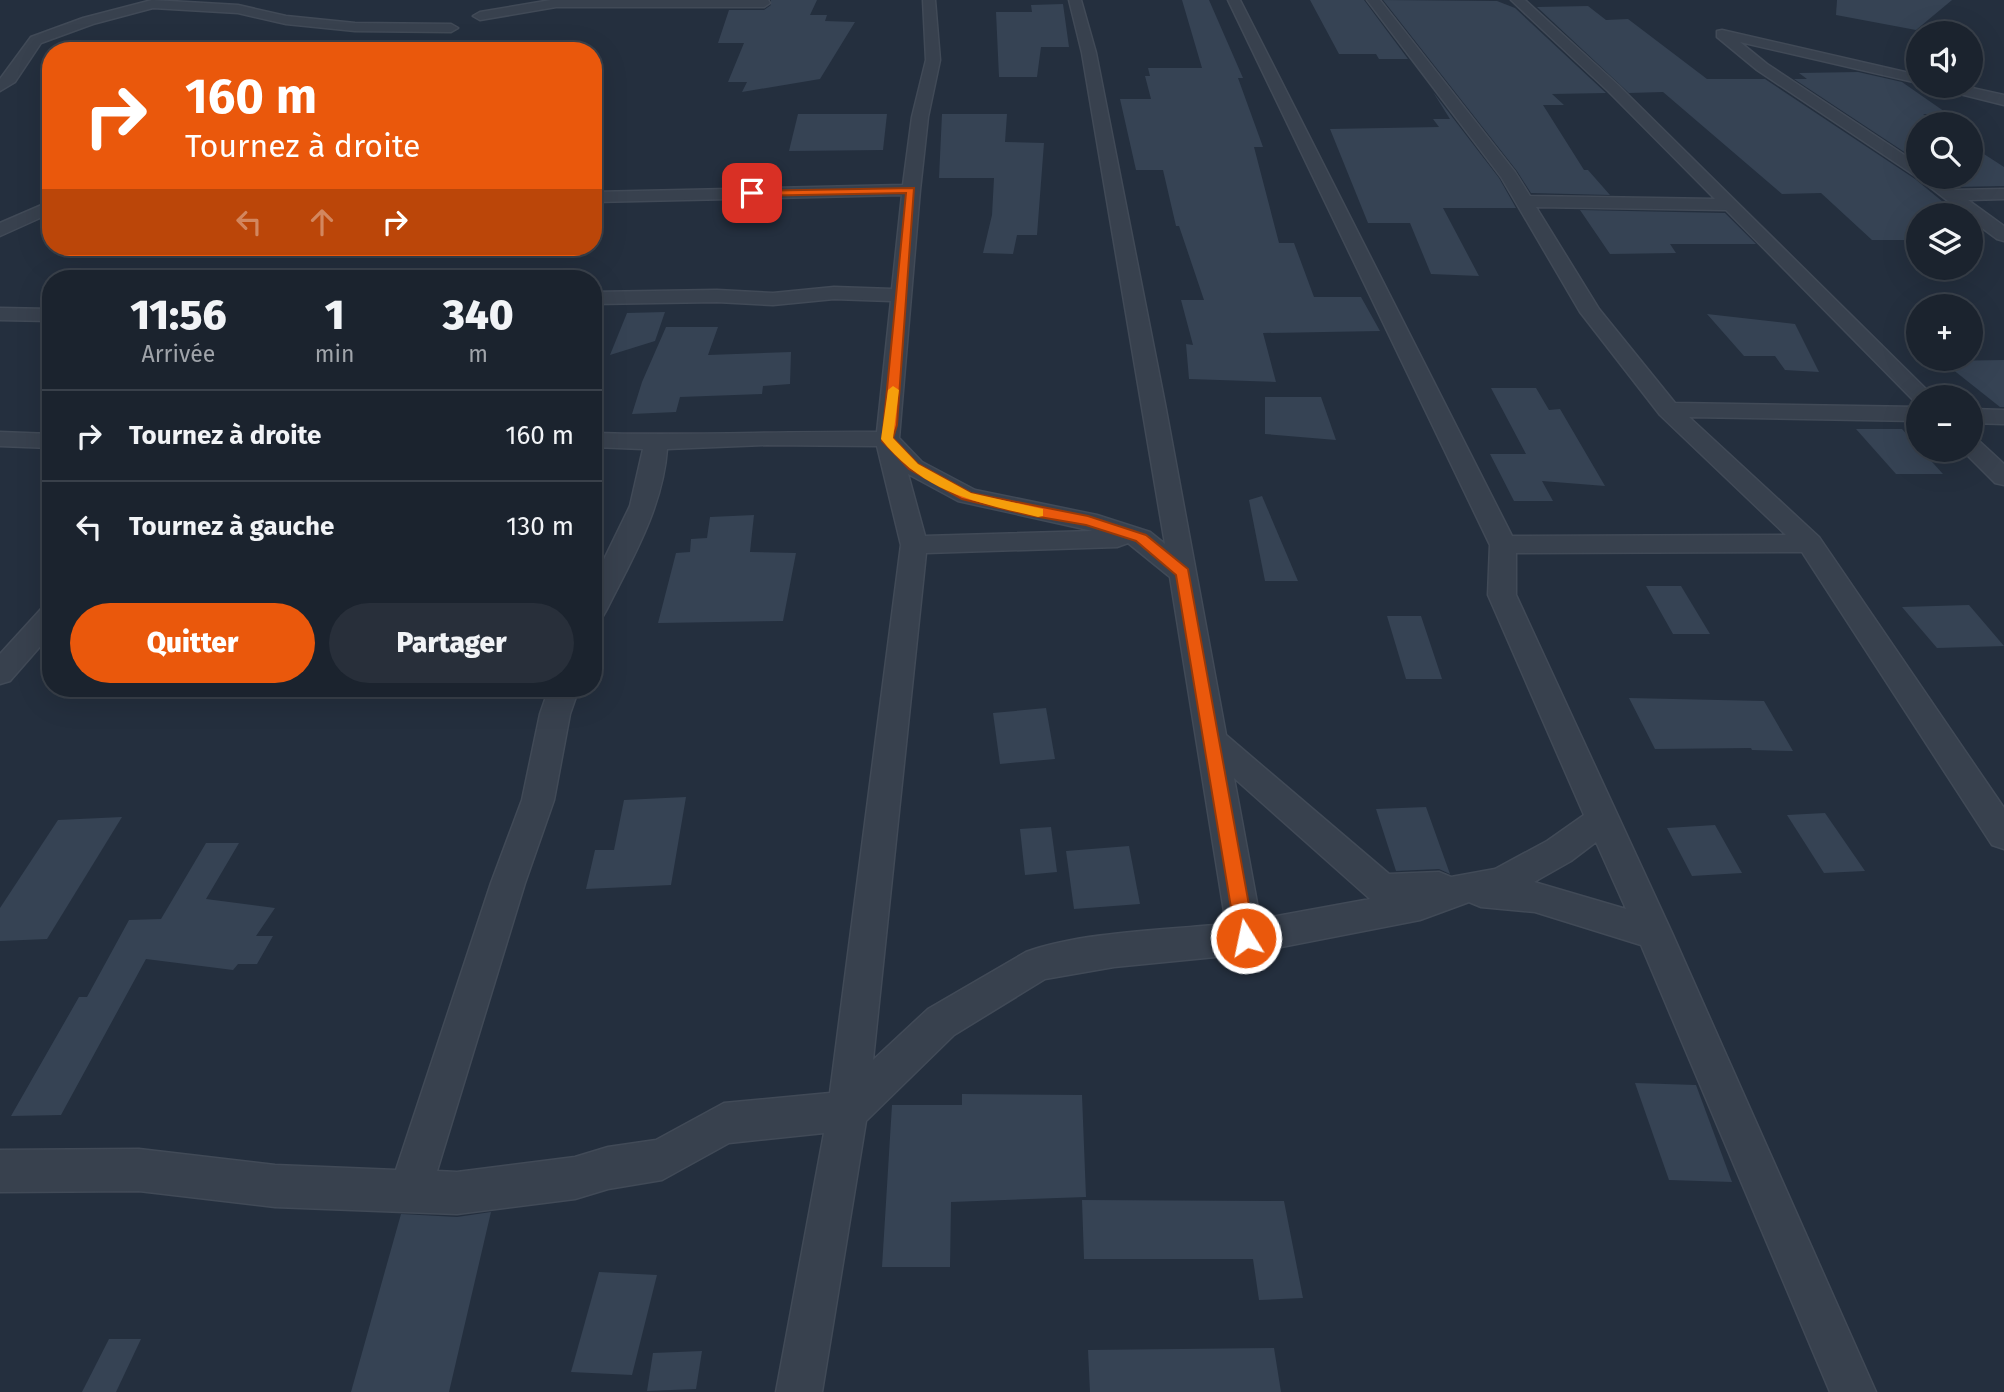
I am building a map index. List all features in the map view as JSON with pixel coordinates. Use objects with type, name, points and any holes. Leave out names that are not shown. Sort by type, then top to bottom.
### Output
[{"type":"street","points":[[421,42],[518,0]]},
{"type":"street","points":[[799,1392],[848,1111],[914,545],[887,439],[911,190],[920,117],[933,60],[929,0]]},
{"type":"street","points":[[1075,0],[1089,53],[1246,938]]},
{"type":"street","points":[[1234,0],[1503,545],[1502,595],[1654,933],[1853,1392]]},
{"type":"street","points":[[1373,0],[1509,176],[1590,312],[1668,410],[1810,543],[1998,818]]},
{"type":"street","points":[[1517,0],[1613,88],[1911,385]]},
{"type":"street","points":[[0,86],[10,79],[36,40],[99,17],[161,2],[238,9],[286,20],[355,27],[466,22],[556,3],[764,3]]},
{"type":"street","points":[[1906,76],[1722,34],[1762,67],[1906,164]]},
{"type":"street","points":[[0,64],[40,65]]},
{"type":"street","points":[[1983,95],[2003,100]]},
{"type":"street","points":[[1942,189],[2004,234]]},
{"type":"street","points":[[602,197],[911,190]]},
{"type":"street","points":[[1951,195],[2004,194]]},
{"type":"street","points":[[1524,201],[1730,205]]},
{"type":"street","points":[[0,230],[42,210]]},
{"type":"street","points":[[602,298],[675,296],[773,299],[834,293],[902,295]]},
{"type":"street","points":[[0,314],[42,315]]},
{"type":"street","points":[[1668,410],[1906,414]]},
{"type":"street","points":[[1983,416],[2004,417]]},
{"type":"street","points":[[602,440],[692,443],[766,438],[887,439],[914,467],[967,496],[1028,511],[1088,521],[1141,538],[1183,573]]},
{"type":"street","points":[[0,439],[42,441]]},
{"type":"street","points":[[602,591],[631,534],[656,462],[656,442]]},
{"type":"street","points":[[1983,458],[2004,478]]},
{"type":"street","points":[[914,545],[1177,538]]},
{"type":"street","points":[[1503,545],[1810,543]]},
{"type":"street","points":[[0,673],[42,626]]},
{"type":"street","points":[[408,1193],[429,1138],[508,883],[538,800],[561,697]]},
{"type":"street","points":[[1212,740],[1382,889],[1458,889],[1535,897],[1654,933]]},
{"type":"street","points":[[0,1171],[139,1170],[275,1186],[457,1193],[575,1178],[608,1168],[662,1160],[724,1123],[848,1111],[941,1022],[1039,964],[1114,951],[1246,938],[1420,905],[1458,889],[1501,883],[1559,851],[1603,819]]},
{"type":"building","points":[[771,0],[817,0],[810,15],[827,15],[825,21],[855,22],[820,79],[742,92],[747,82],[728,82],[744,43],[718,43],[729,10],[764,10],[771,5]]},
{"type":"building","points":[[1182,0],[1209,0],[1243,78],[1238,78],[1263,147],[1254,147],[1279,243],[1294,243],[1314,297],[1361,297],[1380,331],[1263,333],[1276,382],[1189,379],[1186,344],[1193,345],[1181,300],[1204,300],[1179,226],[1176,226],[1163,170],[1136,170],[1120,99],[1151,99],[1145,76],[1150,76],[1148,68],[1202,68]]},
{"type":"building","points":[[1310,0],[1364,0],[1408,59],[1379,59],[1376,54],[1339,54]]},
{"type":"building","points":[[1383,0],[1497,1],[1515,8],[1606,93],[1552,94],[1564,105],[1543,105],[1584,170],[1588,170],[1610,195],[1531,193],[1517,171]]},
{"type":"building","points":[[1837,0],[1952,0],[1927,21],[1906,21],[1906,28],[1836,15]]},
{"type":"building","points":[[1063,4],[1069,47],[1041,47],[1037,77],[999,77],[996,12],[1032,12],[1031,5]]},
{"type":"building","points":[[1588,6],[1606,20],[1628,19],[1707,79],[1765,79],[1906,173],[1906,189],[1927,189],[1944,203],[1906,203],[1906,240],[1872,240],[1821,193],[1782,194],[1663,92],[1629,93],[1537,7]]},
{"type":"building","points":[[1858,72],[1902,82],[1906,85],[1906,98],[1925,98],[1945,112],[1906,112],[1906,153],[1794,79],[1807,79],[1799,73]]},
{"type":"building","points":[[1433,92],[1499,178],[1516,208],[1443,208],[1479,276],[1431,274],[1410,223],[1368,223],[1330,129],[1439,127],[1433,119],[1450,119]]},
{"type":"building","points":[[798,114],[887,114],[883,150],[789,151]]},
{"type":"building","points":[[942,114],[1007,114],[1005,142],[1044,143],[1037,235],[1017,235],[1013,254],[983,253],[992,215],[994,178],[939,178]]},
{"type":"building","points":[[1983,153],[2004,167],[2004,186],[1983,186]]},
{"type":"building","points":[[1580,210],[1725,213],[1756,244],[1670,244],[1676,253],[1610,254]]},
{"type":"building","points":[[665,312],[655,341],[610,355],[627,313]]},
{"type":"building","points":[[1707,314],[1795,324],[1819,372],[1785,370],[1775,356],[1744,356]]},
{"type":"building","points":[[666,327],[718,327],[708,355],[791,352],[790,384],[763,386],[762,394],[680,397],[676,412],[632,414],[642,382]]},
{"type":"building","points":[[1983,360],[2004,360],[2004,407],[2000,407],[1983,394],[1983,385],[1972,385],[1955,371],[1983,371]]},
{"type":"building","points":[[1491,388],[1536,388],[1549,410],[1560,409],[1605,486],[1542,481],[1553,501],[1514,501],[1490,454],[1526,454]]},
{"type":"building","points":[[1265,397],[1321,397],[1336,440],[1265,434]]},
{"type":"building","points":[[1856,429],[1902,429],[1906,433],[1906,462],[1932,462],[1943,474],[1896,474]]},
{"type":"building","points":[[1262,496],[1298,581],[1265,581],[1249,500]]},
{"type":"building","points":[[754,515],[750,552],[796,553],[783,621],[658,623],[676,553],[690,552],[691,539],[707,538],[710,517]]},
{"type":"building","points":[[1646,586],[1681,586],[1710,634],[1673,634]]},
{"type":"building","points":[[1969,605],[2004,646],[1937,648],[1902,607]]},
{"type":"building","points":[[1387,616],[1421,616],[1442,679],[1406,679]]},
{"type":"building","points":[[1629,698],[1764,701],[1793,751],[1751,748],[1655,749]]},
{"type":"building","points":[[1046,708],[1055,759],[1000,764],[993,713]]},
{"type":"building","points":[[686,797],[671,885],[586,889],[595,850],[614,850],[624,800]]},
{"type":"building","points":[[1426,807],[1450,874],[1439,869],[1396,871],[1376,809]]},
{"type":"building","points":[[1825,813],[1865,871],[1824,873],[1787,815]]},
{"type":"building","points":[[122,817],[47,939],[0,941],[0,908],[58,820]]},
{"type":"building","points":[[1715,825],[1742,873],[1692,876],[1667,828]]},
{"type":"building","points":[[1051,827],[1057,872],[1025,875],[1020,829]]},
{"type":"building","points":[[206,843],[239,843],[206,899],[275,908],[256,936],[273,936],[257,964],[238,964],[233,970],[146,959],[61,1115],[11,1116],[79,997],[87,997],[129,920],[161,919]]},
{"type":"building","points":[[1129,846],[1140,904],[1074,909],[1066,851]]},
{"type":"building","points":[[1635,1083],[1696,1085],[1732,1182],[1669,1180]]},
{"type":"building","points":[[962,1094],[1082,1095],[1086,1197],[951,1202],[950,1267],[882,1267],[892,1105],[962,1105]]},
{"type":"building","points":[[1082,1200],[1284,1201],[1303,1298],[1259,1300],[1253,1259],[1084,1259]]},
{"type":"building","points":[[491,1212],[449,1392],[351,1392],[401,1214],[457,1217]]},
{"type":"building","points":[[599,1272],[657,1275],[632,1375],[571,1372]]},
{"type":"building","points":[[109,1339],[141,1339],[116,1392],[82,1392]]},
{"type":"building","points":[[1274,1348],[1281,1392],[1090,1392],[1088,1350]]},
{"type":"building","points":[[702,1351],[696,1389],[647,1391],[653,1353]]},
{"type":"slow traffic","points":[[893,390],[887,439],[914,467],[967,496],[1038,512]]},
{"type":"route","points":[[752,193],[911,190],[887,439],[914,467],[967,496],[1028,511],[1088,521],[1141,538],[1183,573],[1246,938]]}]
